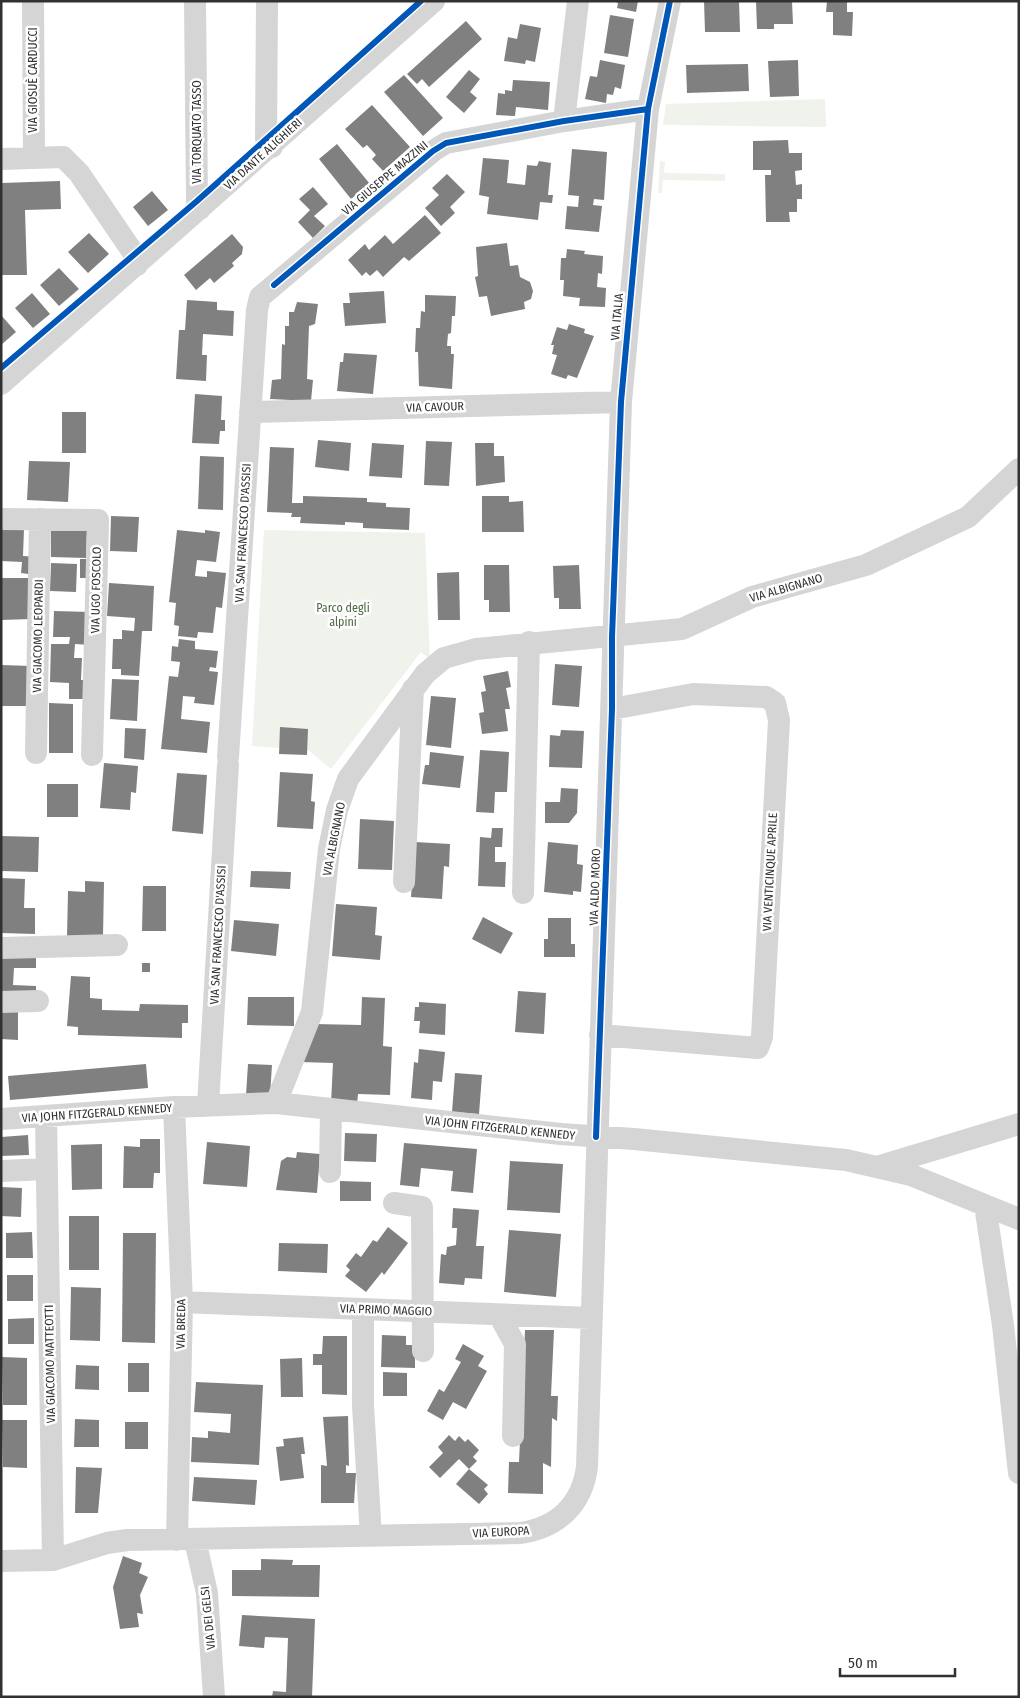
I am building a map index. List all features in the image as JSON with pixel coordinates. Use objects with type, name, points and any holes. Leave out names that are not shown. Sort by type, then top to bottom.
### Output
[{"type":"street","name":"VIA GIOSUÈ CARDUCCI","points":[[33,1],[34,158]]},
{"type":"street","name":"VIA TORQUATO TASSO","points":[[195,1],[197,201],[200,209]]},
{"type":"street","points":[[267,1],[266,139],[272,146]]},
{"type":"street","points":[[564,121],[578,1]]},
{"type":"street","name":"VIA ITALIA","points":[[612,637],[621,402],[648,109],[670,1]]},
{"type":"street","name":"VIA DANTE ALIGHIERI","points":[[1,384],[272,146],[428,2]]},
{"type":"street","name":"VIA GIUSEPPE MAZZINI","points":[[257,310],[260,297],[446,143],[564,121],[648,109]]},
{"type":"street","points":[[1,159],[63,157],[73,168],[134,254],[137,265]]},
{"type":"street","name":"VIA SAN FRANCESCO D'ASSISI","points":[[208,1105],[257,310]]},
{"type":"street","name":"VIA CAVOUR","points":[[250,412],[621,402]]},
{"type":"street","name":"VIA ALBIGNANO","points":[[276,1103],[312,1012],[330,849],[337,810],[348,779],[425,674],[444,658],[476,648],[529,642],[612,637],[682,629],[752,597],[866,565],[968,516],[1019,469]]},
{"type":"street","name":"VIA UGO FOSCOLO","points":[[1,519],[98,520],[92,755]]},
{"type":"street","name":"VIA GIACOMO LEOPARDI","points":[[36,753],[40,519]]},
{"type":"street","name":"VIA ALDO MORO","points":[[596,1138],[612,709],[612,637]]},
{"type":"street","points":[[522,893],[529,642]]},
{"type":"street","points":[[404,882],[413,689]]},
{"type":"street","name":"VIA VENTICINQUE APRILE","points":[[600,1035],[758,1048],[762,1037],[779,720],[775,704],[766,697],[693,694],[612,709]]},
{"type":"street","points":[[1,948],[117,945]]},
{"type":"street","points":[[1,1002],[38,1002]]},
{"type":"street","name":"VIA JOHN FITZGERALD KENNEDY","points":[[1,1119],[208,1105],[276,1103],[596,1138],[634,1139],[774,1152],[880,1166],[911,1175],[1019,1220]]},
{"type":"street","name":"VIA BREDA","points":[[174,1107],[182,1302],[186,1540]]},
{"type":"street","points":[[330,1172],[331,1109]]},
{"type":"street","name":"VIA GIACOMO MATTEOTTI","points":[[46,1116],[53,1560]]},
{"type":"street","points":[[880,1166],[1019,1124]]},
{"type":"street","name":"VIA EUROPA","points":[[53,1560],[108,1543],[520,1533],[544,1528],[565,1514],[579,1496],[585,1477],[596,1138]]},
{"type":"street","points":[[1,1171],[47,1170]]},
{"type":"street","points":[[394,1202],[422,1208],[424,1351]]},
{"type":"street","points":[[985,1205],[1003,1325],[1019,1473]]},
{"type":"street","name":"VIA PRIMO MAGGIO","points":[[182,1302],[591,1318]]},
{"type":"street","points":[[363,1309],[363,1406],[371,1536]]},
{"type":"street","points":[[498,1315],[516,1344],[513,1436]]},
{"type":"street","name":"VIA DEI GELSI","points":[[186,1540],[207,1593],[214,1697]]},
{"type":"street","points":[[1,1561],[53,1560]]},
{"type":"green space","points":[[825,99],[826,127],[663,125],[666,104]]},
{"type":"green space","points":[[660,161],[665,162],[664,173],[725,174],[725,181],[663,180],[662,193],[658,193]]},
{"type":"green space","name":"Parco degli alpini","points":[[264,530],[425,533],[430,660],[421,652],[331,769],[308,750],[252,746]]},
{"type":"building","points":[[614,1],[638,1],[636,12],[617,8],[618,3]]},
{"type":"building","points":[[704,1],[739,1],[740,32],[705,32]]},
{"type":"building","points":[[756,1],[792,1],[793,24],[774,24],[774,29],[757,29]]},
{"type":"building","points":[[827,1],[847,1],[847,12],[853,12],[852,36],[833,35],[833,12],[826,12]]},
{"type":"building","points":[[610,15],[634,19],[628,57],[604,53]]},
{"type":"building","points":[[466,21],[482,39],[429,87],[422,79],[417,84],[407,74]]},
{"type":"building","points":[[520,24],[541,28],[535,62],[526,60],[525,64],[504,61],[508,37],[517,39]]},
{"type":"building","points":[[600,60],[625,65],[621,89],[615,87],[613,95],[607,94],[606,103],[585,99],[590,76],[597,77]]},
{"type":"building","points":[[798,60],[799,96],[770,97],[768,61]]},
{"type":"building","points":[[748,64],[749,91],[687,93],[686,65]]},
{"type":"building","points":[[469,70],[480,79],[470,92],[477,98],[464,113],[446,97]]},
{"type":"building","points":[[404,75],[443,118],[423,136],[384,92]]},
{"type":"building","points":[[513,80],[550,82],[548,110],[516,107],[515,116],[496,115],[498,93],[505,94],[505,90],[512,91]]},
{"type":"building","points":[[372,105],[410,147],[383,171],[372,159],[376,155],[367,145],[363,148],[345,129]]},
{"type":"building","points":[[788,140],[789,153],[802,153],[802,170],[795,171],[796,185],[802,184],[802,199],[797,199],[797,212],[789,212],[790,222],[766,222],[765,175],[771,175],[771,170],[753,170],[753,141]]},
{"type":"building","points":[[337,144],[370,184],[351,199],[319,159]]},
{"type":"building","points":[[572,149],[607,152],[604,200],[594,199],[593,205],[602,206],[599,232],[565,229],[567,206],[578,207],[579,196],[568,195]]},
{"type":"building","points":[[483,158],[509,160],[507,183],[525,185],[527,165],[537,166],[539,161],[551,163],[548,195],[553,195],[552,203],[540,202],[538,220],[487,214],[489,197],[479,195]]},
{"type":"building","points":[[447,174],[465,192],[450,207],[455,213],[441,226],[425,208],[439,195],[432,188]]},
{"type":"building","points":[[60,181],[61,209],[25,210],[27,275],[1,275],[1,183]]},
{"type":"building","points":[[313,187],[328,204],[314,216],[325,226],[313,238],[298,222],[310,210],[299,199]]},
{"type":"building","points":[[152,191],[168,210],[148,226],[133,207]]},
{"type":"building","points":[[425,215],[441,233],[409,261],[404,257],[383,277],[377,270],[370,276],[366,272],[362,276],[348,260],[365,244],[369,250],[385,235],[393,244]]},
{"type":"building","points":[[89,233],[109,254],[88,273],[68,252]]},
{"type":"building","points":[[232,234],[243,247],[242,254],[232,263],[234,266],[214,283],[210,278],[196,290],[184,275]]},
{"type":"building","points":[[507,243],[510,266],[518,265],[520,277],[530,282],[533,291],[531,299],[524,302],[525,309],[491,316],[487,296],[479,297],[475,277],[478,276],[476,247]]},
{"type":"building","points":[[567,249],[585,251],[584,254],[603,256],[602,274],[598,273],[597,287],[606,288],[605,307],[579,306],[580,298],[563,296],[564,280],[560,280],[561,258],[566,258]]},
{"type":"building","points":[[59,268],[79,289],[59,306],[40,285]]},
{"type":"building","points":[[384,291],[386,323],[345,326],[343,303],[350,303],[349,293]]},
{"type":"building","points":[[32,293],[50,314],[33,328],[15,308]]},
{"type":"building","points":[[425,295],[456,296],[455,316],[452,316],[451,333],[448,334],[447,346],[451,346],[451,354],[454,354],[452,389],[419,386],[418,352],[415,352],[416,328],[420,328],[421,311],[425,312]]},
{"type":"building","points":[[187,300],[217,302],[217,310],[234,311],[233,336],[203,334],[202,355],[207,355],[206,381],[176,379],[179,330],[185,330]]},
{"type":"building","points":[[297,302],[318,304],[315,324],[309,326],[307,379],[313,380],[311,401],[270,399],[272,380],[281,379],[282,344],[285,345],[285,326],[289,326],[289,312],[294,312]]},
{"type":"building","points":[[1,315],[16,332],[1,345]]},
{"type":"building","points":[[569,324],[585,329],[584,333],[594,336],[577,378],[568,375],[566,379],[551,374],[557,355],[552,354],[554,345],[551,345],[557,327],[567,330]]},
{"type":"building","points":[[344,353],[377,355],[373,394],[337,391],[340,362],[343,362]]},
{"type":"building","points":[[195,394],[222,396],[221,420],[225,420],[225,431],[220,431],[219,444],[192,443]]},
{"type":"building","points":[[62,412],[86,412],[86,453],[62,453]]},
{"type":"building","points":[[318,440],[351,443],[349,471],[315,467]]},
{"type":"building","points":[[426,441],[452,442],[449,486],[424,485]]},
{"type":"building","points":[[372,443],[404,445],[402,478],[369,476]]},
{"type":"building","points":[[475,443],[494,443],[494,456],[504,456],[505,482],[476,486]]},
{"type":"building","points":[[270,447],[294,448],[292,503],[303,503],[303,496],[367,498],[367,502],[386,503],[386,507],[410,508],[409,530],[363,528],[363,523],[345,522],[345,525],[300,523],[301,517],[291,517],[292,513],[267,512]]},
{"type":"building","points":[[200,456],[224,457],[223,510],[198,509]]},
{"type":"building","points":[[29,461],[70,462],[68,502],[27,500]]},
{"type":"building","points":[[482,496],[509,496],[509,502],[523,501],[524,532],[482,532]]},
{"type":"building","points":[[111,516],[139,517],[137,552],[110,551]]},
{"type":"building","points":[[1,528],[24,529],[23,556],[38,557],[36,575],[21,573],[22,562],[1,561]]},
{"type":"building","points":[[51,529],[87,529],[86,558],[51,557]]},
{"type":"building","points":[[177,530],[205,533],[205,530],[220,532],[216,562],[197,560],[195,576],[207,577],[207,571],[226,573],[222,608],[216,607],[213,633],[198,632],[197,638],[178,636],[179,626],[174,625],[176,603],[169,602]]},
{"type":"building","points":[[80,559],[93,559],[93,578],[80,578]]},
{"type":"building","points":[[51,563],[77,564],[76,592],[50,591]]},
{"type":"building","points":[[484,565],[509,565],[510,612],[489,612],[489,600],[484,600]]},
{"type":"building","points":[[579,565],[581,609],[559,609],[559,598],[554,598],[553,566]]},
{"type":"building","points":[[459,572],[460,620],[438,620],[437,573]]},
{"type":"building","points":[[1,578],[31,578],[31,619],[1,620]]},
{"type":"building","points":[[109,583],[154,586],[152,631],[142,631],[139,676],[121,675],[121,669],[112,669],[113,639],[122,639],[122,630],[134,631],[135,618],[107,616]]},
{"type":"building","points":[[54,611],[91,612],[90,645],[75,644],[74,658],[82,658],[81,680],[91,680],[91,699],[69,699],[69,683],[50,682],[51,644],[69,644],[70,637],[53,637]]},
{"type":"building","points":[[179,639],[195,641],[195,649],[218,651],[216,668],[210,667],[209,671],[218,672],[214,705],[194,703],[195,697],[183,696],[181,719],[210,722],[207,753],[161,749],[169,676],[178,677],[180,662],[171,661],[172,646],[178,647]]},
{"type":"building","points":[[555,664],[582,666],[579,707],[552,705]]},
{"type":"building","points":[[1,665],[32,666],[31,706],[1,706]]},
{"type":"building","points":[[508,671],[511,687],[506,688],[510,709],[505,709],[508,731],[482,734],[479,713],[484,712],[481,692],[486,691],[483,676]]},
{"type":"building","points":[[112,679],[139,680],[137,721],[110,719]]},
{"type":"building","points":[[431,696],[456,698],[451,748],[426,745]]},
{"type":"building","points":[[49,703],[73,704],[73,753],[49,753]]},
{"type":"building","points":[[280,727],[308,729],[307,755],[279,754]]},
{"type":"building","points":[[125,728],[146,729],[144,760],[124,758]]},
{"type":"building","points":[[561,730],[584,731],[582,768],[549,767],[550,735],[560,736]]},
{"type":"building","points":[[480,750],[509,752],[507,792],[495,792],[494,813],[476,812]]},
{"type":"building","points":[[430,752],[464,756],[460,788],[422,784],[425,765],[429,765]]},
{"type":"building","points":[[104,763],[138,766],[136,793],[131,792],[130,810],[100,808]]},
{"type":"building","points":[[280,772],[313,774],[311,801],[315,802],[313,829],[277,827]]},
{"type":"building","points":[[177,773],[207,775],[203,834],[172,831]]},
{"type":"building","points":[[47,784],[78,784],[78,817],[47,817]]},
{"type":"building","points":[[561,788],[578,789],[577,813],[569,823],[545,823],[545,802],[560,802]]},
{"type":"building","points":[[360,819],[394,821],[392,870],[358,869]]},
{"type":"building","points":[[492,828],[503,828],[502,847],[495,847],[495,862],[506,862],[505,887],[478,886],[480,837],[491,838]]},
{"type":"building","points":[[1,836],[39,837],[38,872],[1,871]]},
{"type":"building","points":[[415,842],[450,844],[449,867],[444,866],[442,899],[411,897]]},
{"type":"building","points":[[548,842],[578,845],[577,864],[583,865],[581,892],[573,891],[573,895],[544,892]]},
{"type":"building","points":[[251,871],[291,872],[290,889],[250,887]]},
{"type":"building","points":[[1,878],[25,879],[24,908],[35,908],[35,934],[1,933]]},
{"type":"building","points":[[85,881],[104,882],[103,937],[67,936],[68,891],[85,892]]},
{"type":"building","points":[[143,886],[166,886],[166,931],[142,931]]},
{"type":"building","points":[[336,904],[377,907],[375,935],[382,936],[380,960],[332,956]]},
{"type":"building","points":[[483,917],[513,933],[501,954],[472,939]]},
{"type":"building","points":[[548,918],[571,918],[571,944],[575,944],[575,957],[544,957],[544,939],[548,939]]},
{"type":"building","points":[[234,920],[279,924],[276,956],[231,951]]},
{"type":"building","points":[[1,956],[36,957],[36,968],[14,968],[13,985],[36,986],[36,999],[1,998]]},
{"type":"building","points":[[142,963],[150,963],[150,972],[142,972]]},
{"type":"building","points":[[71,976],[90,977],[90,998],[102,999],[102,1010],[139,1011],[140,1004],[188,1005],[188,1023],[182,1023],[182,1038],[78,1035],[78,1027],[67,1026]]},
{"type":"building","points":[[518,991],[546,993],[544,1034],[515,1032]]},
{"type":"building","points":[[248,997],[294,997],[294,1026],[247,1025]]},
{"type":"building","points":[[362,997],[385,998],[383,1046],[392,1047],[390,1095],[358,1094],[357,1104],[331,1103],[333,1063],[300,1062],[314,1024],[361,1025]]},
{"type":"building","points":[[419,1002],[446,1004],[445,1035],[419,1033],[420,1021],[414,1021],[415,1007],[419,1007]]},
{"type":"building","points":[[1,1010],[18,1010],[18,1040],[1,1039]]},
{"type":"building","points":[[419,1049],[445,1052],[442,1082],[433,1081],[432,1100],[411,1098],[414,1062],[418,1063]]},
{"type":"building","points":[[146,1064],[148,1088],[10,1100],[8,1076]]},
{"type":"building","points":[[248,1064],[272,1065],[270,1096],[246,1095]]},
{"type":"building","points":[[455,1073],[482,1075],[479,1114],[452,1112]]},
{"type":"building","points":[[345,1133],[377,1134],[376,1162],[344,1161]]},
{"type":"building","points":[[28,1135],[29,1155],[1,1156],[1,1137]]},
{"type":"building","points":[[140,1139],[160,1139],[160,1173],[154,1173],[153,1188],[123,1188],[124,1146],[140,1147]]},
{"type":"building","points":[[207,1142],[250,1146],[247,1187],[203,1184]]},
{"type":"building","points":[[404,1143],[477,1149],[473,1193],[451,1191],[453,1171],[421,1168],[419,1187],[400,1185]]},
{"type":"building","points":[[102,1144],[102,1189],[72,1190],[71,1145]]},
{"type":"building","points":[[297,1152],[320,1154],[317,1193],[276,1190],[281,1161],[287,1157],[296,1158]]},
{"type":"building","points":[[510,1161],[563,1164],[560,1213],[507,1210]]},
{"type":"building","points":[[340,1181],[371,1182],[371,1201],[340,1201]]},
{"type":"building","points":[[1,1187],[22,1188],[21,1217],[1,1216]]},
{"type":"building","points":[[453,1208],[479,1210],[476,1246],[484,1246],[482,1279],[465,1278],[464,1285],[439,1283],[441,1254],[446,1255],[447,1247],[456,1245],[457,1228],[452,1228]]},
{"type":"building","points":[[69,1216],[99,1216],[99,1270],[69,1270]]},
{"type":"building","points":[[388,1227],[408,1243],[384,1275],[382,1272],[366,1292],[345,1276],[350,1270],[346,1266],[356,1253],[361,1257],[373,1240],[377,1242]]},
{"type":"building","points":[[509,1230],[561,1234],[556,1297],[504,1292]]},
{"type":"building","points":[[32,1232],[33,1258],[6,1258],[6,1233]]},
{"type":"building","points":[[123,1233],[156,1233],[155,1343],[122,1342]]},
{"type":"building","points":[[279,1243],[328,1244],[327,1273],[278,1271]]},
{"type":"building","points":[[7,1275],[33,1275],[33,1301],[7,1301]]},
{"type":"building","points":[[71,1287],[101,1288],[100,1341],[70,1340]]},
{"type":"building","points":[[34,1318],[34,1344],[8,1344],[8,1319]]},
{"type":"building","points":[[525,1330],[554,1330],[551,1396],[558,1396],[557,1421],[552,1418],[551,1467],[543,1463],[543,1494],[508,1493],[509,1462],[519,1462]]},
{"type":"building","points":[[382,1335],[406,1336],[406,1345],[415,1345],[415,1368],[381,1367]]},
{"type":"building","points":[[323,1336],[347,1336],[347,1395],[322,1394],[322,1365],[313,1365],[313,1354],[322,1354]]},
{"type":"building","points":[[463,1344],[484,1356],[478,1366],[487,1371],[466,1409],[453,1402],[443,1420],[427,1411],[439,1389],[444,1392],[461,1362],[455,1359]]},
{"type":"building","points":[[2,1357],[27,1358],[27,1405],[3,1405]]},
{"type":"building","points":[[302,1358],[303,1397],[281,1397],[280,1359]]},
{"type":"building","points":[[128,1363],[149,1363],[149,1392],[128,1392]]},
{"type":"building","points":[[76,1365],[99,1366],[99,1390],[75,1389]]},
{"type":"building","points":[[383,1372],[407,1373],[407,1396],[383,1396]]},
{"type":"building","points":[[196,1382],[263,1385],[259,1465],[191,1462],[192,1437],[208,1438],[208,1431],[230,1433],[231,1414],[194,1412]]},
{"type":"building","points":[[348,1416],[349,1466],[346,1465],[346,1473],[356,1473],[354,1503],[321,1503],[321,1465],[327,1466],[323,1417]]},
{"type":"building","points":[[75,1419],[99,1420],[99,1447],[74,1447]]},
{"type":"building","points":[[2,1420],[27,1420],[27,1468],[3,1467]]},
{"type":"building","points":[[125,1422],[148,1422],[148,1449],[125,1449]]},
{"type":"building","points":[[449,1435],[455,1441],[459,1436],[465,1442],[468,1439],[479,1450],[473,1457],[477,1461],[469,1469],[459,1459],[440,1478],[429,1467],[443,1453],[438,1447]]},
{"type":"building","points":[[303,1437],[305,1454],[301,1454],[304,1478],[280,1481],[276,1447],[284,1446],[283,1439]]},
{"type":"building","points":[[76,1467],[102,1468],[98,1513],[75,1513]]},
{"type":"building","points":[[469,1469],[488,1485],[484,1489],[488,1494],[479,1504],[456,1484]]},
{"type":"building","points":[[194,1477],[257,1480],[255,1505],[192,1501]]},
{"type":"building","points":[[123,1556],[142,1563],[139,1573],[148,1577],[140,1595],[143,1614],[137,1613],[139,1627],[120,1629],[113,1587]]},
{"type":"building","points":[[261,1559],[293,1560],[292,1565],[320,1565],[319,1597],[232,1596],[232,1570],[261,1570]]},
{"type":"building","points":[[242,1615],[315,1619],[312,1697],[272,1697],[273,1691],[286,1692],[288,1638],[265,1637],[264,1648],[239,1646]]},
{"type":"cycle path","points":[[1,368],[197,201],[421,1]]},
{"type":"cycle path","points":[[596,1137],[621,402],[648,109],[670,1]]},
{"type":"cycle path","points":[[274,285],[433,151],[446,143],[564,121],[648,109]]}]
